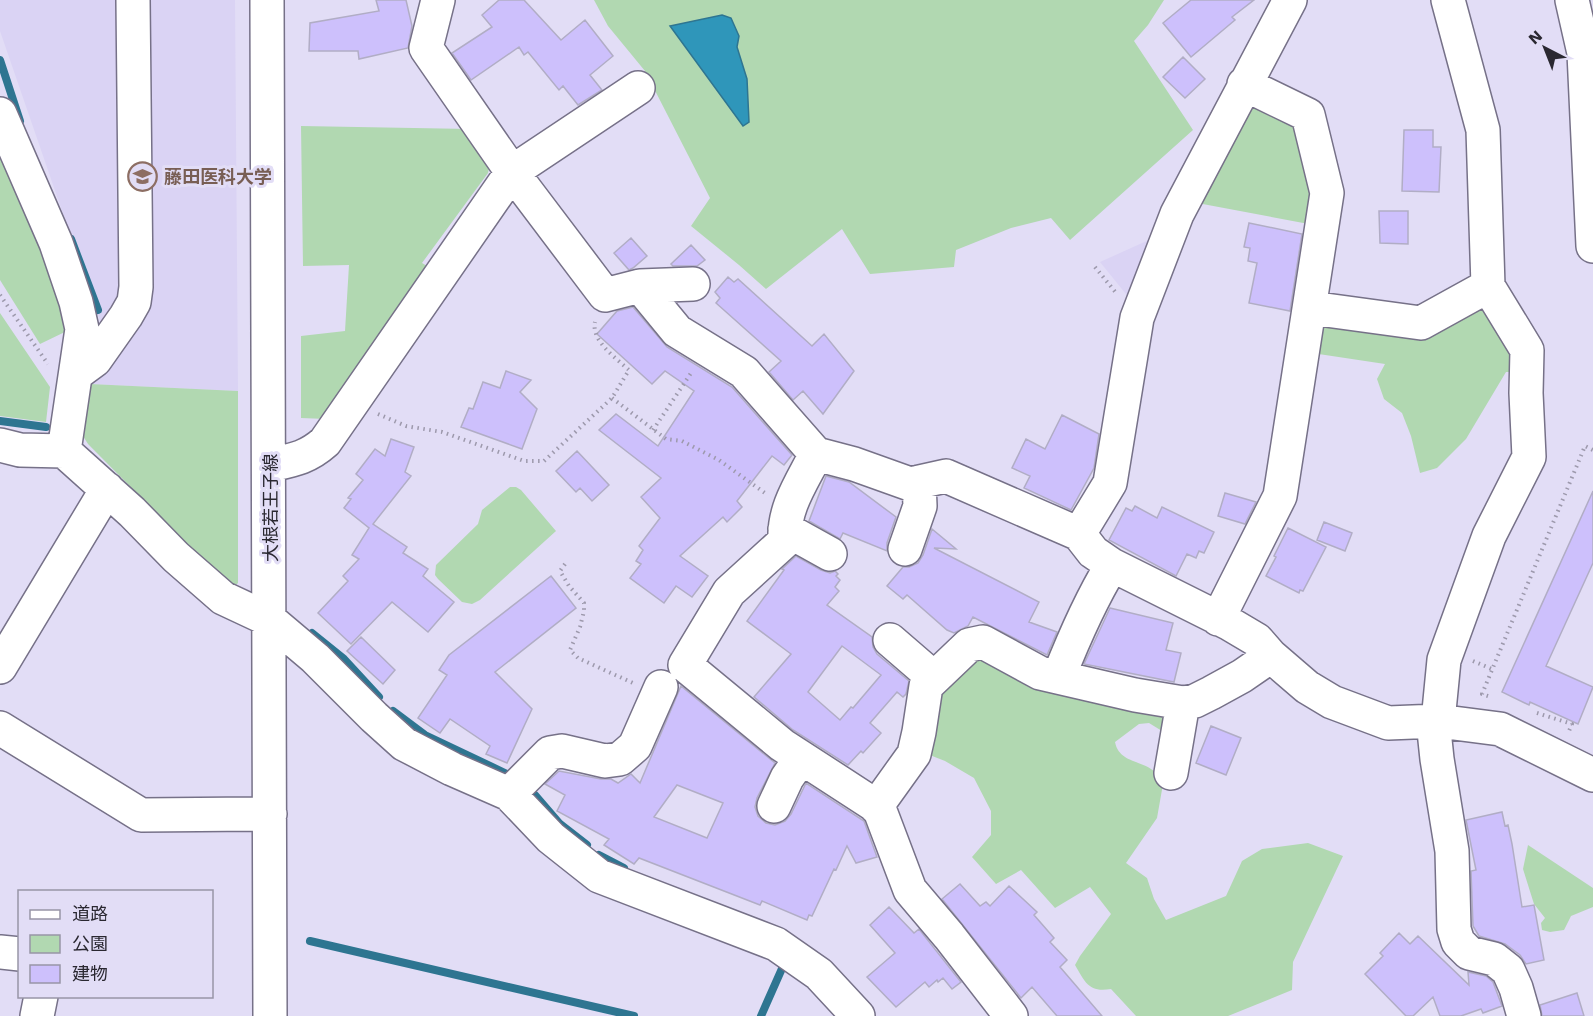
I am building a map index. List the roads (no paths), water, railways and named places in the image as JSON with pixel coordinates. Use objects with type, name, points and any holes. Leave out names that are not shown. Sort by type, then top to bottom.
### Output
[{"type":"street","points":[[74,387],[134,302],[136,287],[133,0]]},
{"type":"street","name":"大根若王子線","points":[[267,0],[270,1016]]},
{"type":"street","points":[[438,0],[426,48],[512,172],[605,295],[639,286],[693,284]]},
{"type":"street","points":[[1448,0],[1483,130],[1488,286],[1527,350],[1526,393],[1529,457],[1489,536],[1444,660],[1436,721],[1452,851],[1454,929],[1458,942],[1469,953],[1494,959],[1508,970],[1524,1016]]},
{"type":"street","points":[[1572,0],[1584,53],[1593,246]]},
{"type":"street","points":[[1079,534],[1110,483],[1137,318],[1177,214],[1284,3]]},
{"type":"street","points":[[1218,619],[1280,496],[1328,193],[1308,115],[1244,84]]},
{"type":"street","points":[[270,465],[303,457],[314,452],[325,442],[512,172],[638,88]]},
{"type":"street","points":[[0,114],[56,243],[76,302],[82,329],[64,451]]},
{"type":"street","points":[[639,286],[677,331],[744,372],[816,454],[854,464],[910,484],[946,476],[1079,534],[1093,552],[1112,566],[1230,624],[1257,640],[1271,656],[1307,687],[1332,702],[1388,723],[1436,721],[1500,729],[1593,775]]},
{"type":"street","points":[[1311,308],[1421,323],[1488,286]]},
{"type":"street","points":[[0,445],[20,450],[64,451],[176,557],[223,598],[270,620],[315,658],[404,744],[509,794],[551,838],[599,876],[776,944],[819,974],[858,1016]]},
{"type":"street","points":[[816,454],[786,519],[786,541],[729,592],[685,665],[782,745],[879,808],[910,890],[1011,1016]]},
{"type":"street","points":[[905,549],[920,506],[919,482]]},
{"type":"street","points":[[0,667],[106,489]]},
{"type":"street","points":[[786,519],[830,554]]},
{"type":"street","points":[[1059,676],[1083,618],[1112,566]]},
{"type":"street","points":[[890,640],[934,678]]},
{"type":"street","points":[[876,807],[914,753],[926,686],[969,645],[983,642],[1040,673],[1135,695],[1183,703],[1196,701],[1211,693],[1242,676],[1271,656]]},
{"type":"street","points":[[509,794],[550,753],[562,751],[605,761],[620,759],[635,746],[659,691]]},
{"type":"street","points":[[1171,773],[1183,703]]},
{"type":"street","points":[[0,729],[141,815],[270,814]]},
{"type":"street","points":[[774,806],[787,778],[801,758]]},
{"type":"street","points":[[0,952],[18,954]]},
{"type":"street","points":[[37,1016],[41,998]]},
{"type":"water","points":[[722,15],[731,18],[739,36],[737,47],[747,79],[749,122],[743,126],[670,26]]},
{"type":"waterway","points":[[0,60],[20,121]]},
{"type":"waterway","points":[[71,239],[98,310]]},
{"type":"waterway","points":[[0,421],[46,427]]},
{"type":"waterway","points":[[312,633],[343,658],[379,697]]},
{"type":"waterway","points":[[393,711],[425,735],[507,774]]},
{"type":"waterway","points":[[535,795],[560,824],[587,845]]},
{"type":"waterway","points":[[599,855],[624,868]]},
{"type":"waterway","points":[[310,941],[634,1016]]},
{"type":"waterway","points":[[761,1016],[784,964]]},
{"type":"place","name":"藤田医科大学","points":[[143,176]]}]
